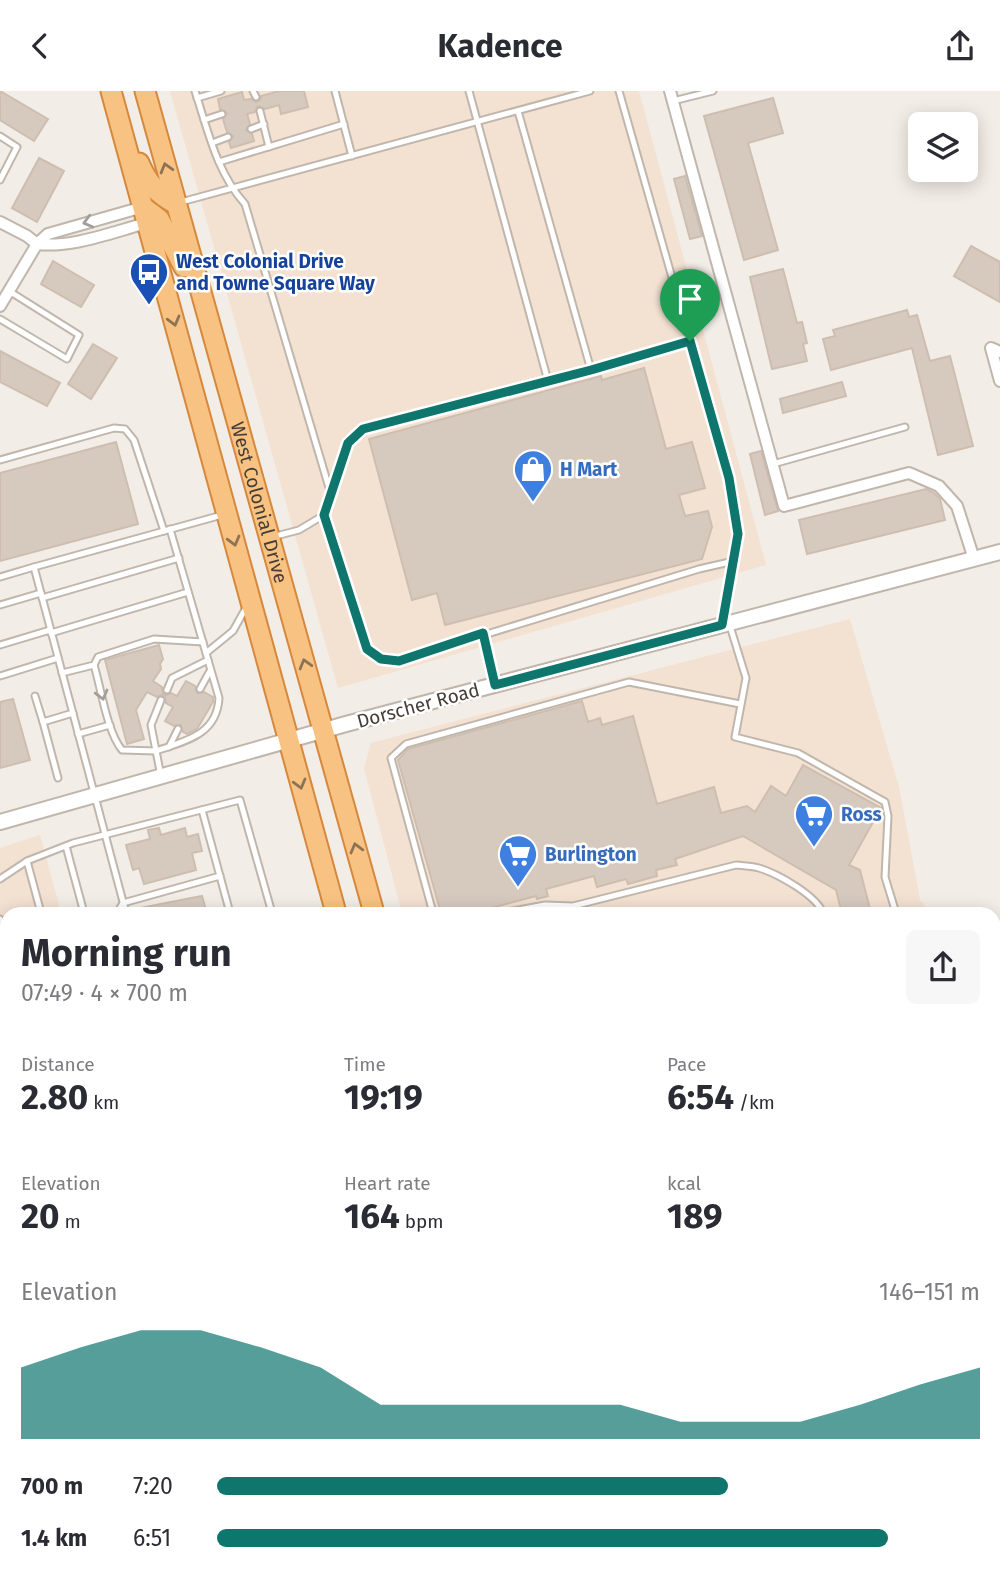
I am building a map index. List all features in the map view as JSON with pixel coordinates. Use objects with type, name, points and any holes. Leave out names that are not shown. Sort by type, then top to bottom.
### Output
[{"type":"highway","name":"West Colonial Drive","points":[[111,91],[334,907]]},
{"type":"highway","name":"West Colonial Drive","points":[[145,91],[372,907]]},
{"type":"highway","points":[[117,114],[147,181],[162,197],[176,204]]},
{"type":"highway","points":[[145,215],[159,219],[204,305]]},
{"type":"street","points":[[671,96],[784,506],[909,473],[939,486],[957,506],[974,559]]},
{"type":"street","points":[[0,306],[37,244],[48,234],[145,215]]},
{"type":"street","points":[[0,222],[37,244],[51,246],[71,242],[145,215]]},
{"type":"street","points":[[1000,352],[990,348],[1000,381]]},
{"type":"street","name":"Dorscher Road","points":[[0,822],[323,730],[1000,552]]},
{"type":"lane","points":[[195,91],[219,162],[231,188],[246,204],[330,491]]},
{"type":"lane","points":[[197,99],[221,91]]},
{"type":"lane","points":[[335,91],[352,156]]},
{"type":"lane","points":[[469,91],[548,381]]},
{"type":"lane","points":[[176,204],[590,91]]},
{"type":"lane","points":[[619,91],[729,478],[738,534],[726,624],[746,678],[734,737],[798,753],[885,802],[888,816],[885,877],[894,907]]},
{"type":"lane","points":[[671,96],[713,91]]},
{"type":"lane","points":[[260,111],[269,147]]},
{"type":"lane","points":[[518,111],[591,370]]},
{"type":"lane","points":[[204,120],[222,114]]},
{"type":"lane","points":[[251,129],[264,124]]},
{"type":"lane","points":[[219,162],[344,124]]},
{"type":"lane","points":[[0,137],[16,147],[0,180]]},
{"type":"lane","points":[[212,143],[228,137]]},
{"type":"lane","points":[[0,319],[66,359],[79,335],[9,291]]},
{"type":"lane","points":[[690,341],[591,370],[363,429],[348,443],[324,515],[367,649],[381,659],[399,661],[483,633],[734,561]]},
{"type":"lane","points":[[772,464],[905,427]]},
{"type":"lane","points":[[0,460],[114,428],[125,429],[134,440],[179,558],[188,593],[203,642],[219,698],[219,710],[202,733],[193,739],[156,751],[122,750],[117,745],[110,725],[94,665],[98,657],[154,639],[203,642]]},
{"type":"lane","points":[[0,577],[226,513]]},
{"type":"lane","points":[[269,538],[299,530],[324,515]]},
{"type":"lane","points":[[0,605],[179,558]]},
{"type":"lane","points":[[34,567],[124,907]]},
{"type":"lane","points":[[0,645],[188,593]]},
{"type":"lane","points":[[206,653],[233,631],[250,600]]},
{"type":"lane","points":[[483,633],[495,685]]},
{"type":"lane","points":[[0,676],[58,658]]},
{"type":"lane","points":[[167,690],[172,678],[208,660]]},
{"type":"lane","points":[[62,674],[94,665]]},
{"type":"lane","points":[[200,689],[211,670]]},
{"type":"lane","points":[[431,907],[391,758],[406,744],[629,682],[740,704]]},
{"type":"lane","points":[[35,695],[58,778]]},
{"type":"lane","points":[[161,700],[151,725],[161,776]]},
{"type":"lane","points":[[43,722],[73,713]]},
{"type":"lane","points":[[78,734],[110,725]]},
{"type":"lane","points":[[169,747],[178,729]]},
{"type":"lane","points":[[0,879],[27,861],[66,846],[240,800],[270,907]]},
{"type":"lane","points":[[202,810],[228,907]]},
{"type":"lane","points":[[66,846],[82,907]]},
{"type":"lane","points":[[27,861],[39,907]]},
{"type":"lane","points":[[534,907],[573,906],[736,865],[758,867],[810,896],[820,907]]},
{"type":"lane","points":[[121,907],[123,903],[220,876]]},
{"type":"shaded area","points":[[170,91],[639,91],[766,565],[338,688]]},
{"type":"shaded area","points":[[850,619],[899,787],[920,900],[926,907],[400,907],[364,768],[371,743]]},
{"type":"shaded area","points":[[40,835],[59,907],[0,907],[0,848]]},
{"type":"building","points":[[0,91],[48,119],[34,141],[0,120]]},
{"type":"building","points":[[279,91],[304,91],[308,107],[281,114],[279,105],[265,109],[258,106],[255,112],[247,114],[250,124],[246,130],[252,134],[254,141],[231,148],[229,142],[233,136],[227,132],[223,119],[227,113],[220,109],[218,99],[242,92],[244,100],[251,99],[256,102],[261,96]]},
{"type":"building","points":[[773,98],[783,133],[748,143],[778,250],[744,260],[704,116]]},
{"type":"building","points":[[39,158],[64,171],[37,222],[12,208]]},
{"type":"building","points":[[685,176],[702,236],[690,239],[674,179]]},
{"type":"building","points":[[971,246],[1000,262],[1000,302],[954,276]]},
{"type":"building","points":[[53,261],[94,285],[81,307],[41,284]]},
{"type":"building","points":[[783,269],[797,323],[802,322],[807,343],[803,344],[807,361],[772,369],[750,277]]},
{"type":"building","points":[[907,310],[909,317],[917,315],[930,361],[950,356],[973,446],[938,455],[912,348],[831,370],[823,339],[835,336],[833,330]]},
{"type":"building","points":[[93,344],[117,358],[91,399],[68,384]]},
{"type":"building","points":[[0,351],[60,383],[47,406],[0,382]]},
{"type":"building","name":"H Mart","points":[[644,368],[666,449],[692,442],[705,488],[679,495],[685,516],[708,511],[712,527],[702,559],[445,625],[437,593],[412,600],[369,439],[601,376],[602,380]]},
{"type":"building","points":[[842,382],[846,396],[783,413],[780,399]]},
{"type":"building","points":[[116,442],[138,524],[0,561],[0,473]]},
{"type":"building","points":[[761,451],[778,511],[765,515],[750,454]]},
{"type":"building","points":[[926,489],[940,499],[945,520],[807,554],[799,520]]},
{"type":"building","points":[[159,645],[163,659],[161,669],[153,681],[162,687],[163,694],[171,693],[177,696],[186,681],[195,686],[197,693],[204,692],[213,697],[213,702],[197,729],[187,734],[183,732],[181,725],[174,726],[165,721],[173,707],[166,703],[165,696],[157,697],[147,692],[136,710],[144,739],[127,744],[105,660]]},
{"type":"building","points":[[13,699],[30,760],[0,768],[0,702]]},
{"type":"building","points":[[582,701],[588,722],[600,718],[602,725],[633,716],[657,804],[714,787],[721,813],[747,806],[755,812],[771,786],[786,796],[803,765],[881,808],[849,865],[860,870],[869,907],[840,907],[836,890],[743,836],[675,859],[677,865],[656,870],[657,876],[628,884],[626,879],[597,887],[594,876],[546,889],[548,896],[537,899],[536,896],[495,907],[439,907],[398,760],[408,749]]},
{"type":"building","points":[[159,828],[161,835],[185,828],[187,837],[198,834],[202,851],[192,853],[196,870],[144,884],[139,868],[133,870],[126,845],[150,839],[148,830]]},
{"type":"building","points":[[202,896],[205,907],[145,907]]},
{"type":"place","name":"West Colonial Drive and Towne Square Way","points":[[149,306]]},
{"type":"place","name":"H Mart","points":[[533,503]]},
{"type":"place","name":"Ross","points":[[814,848]]},
{"type":"place","name":"Burlington","points":[[518,888]]},
{"type":"route","points":[[690,341],[729,478],[738,534],[722,625],[495,685],[483,633],[399,661],[381,659],[367,649],[324,515],[348,443],[363,429],[591,370],[690,341]]}]
